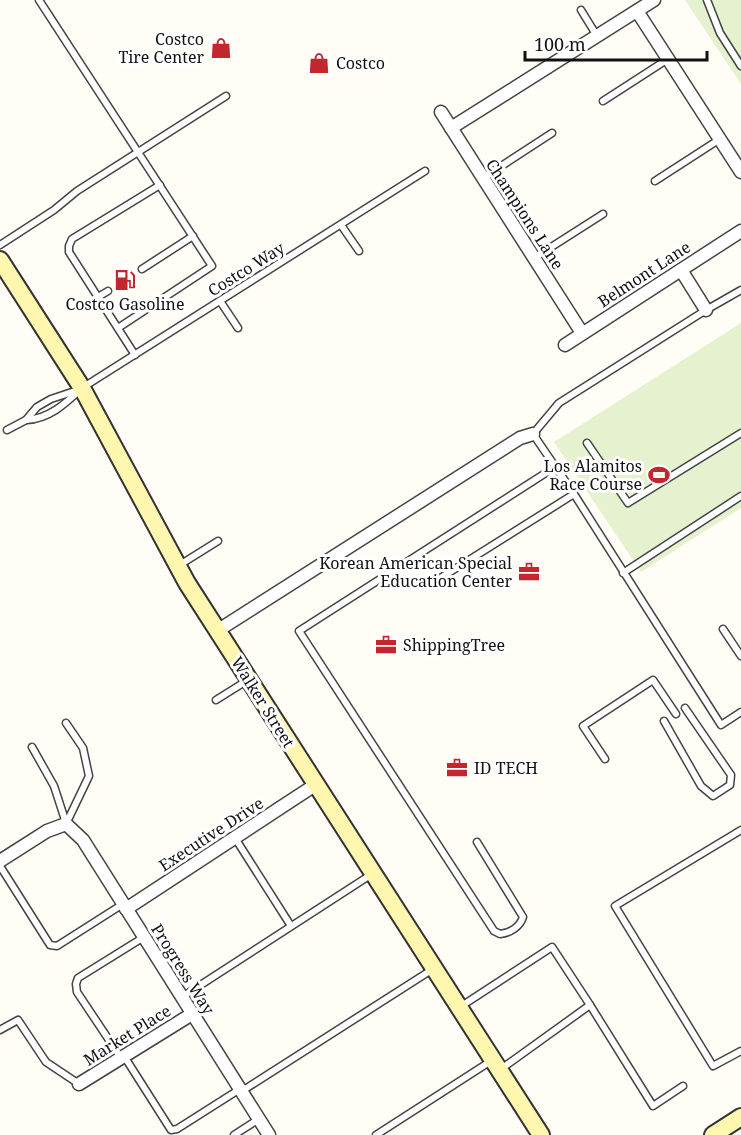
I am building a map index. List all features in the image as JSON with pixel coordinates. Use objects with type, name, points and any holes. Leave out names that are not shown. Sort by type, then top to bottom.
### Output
[{"type":"main road","name":"Walker Street","points":[[0,260],[82,388],[178,567],[315,785],[541,1135]]},
{"type":"main road","points":[[713,1135],[741,1117]]},
{"type":"street","points":[[451,128],[654,0]]},
{"type":"street","points":[[637,11],[741,172]]},
{"type":"street","name":"Champions Lane","points":[[441,112],[582,333]]},
{"type":"street","name":"Belmont Lane","points":[[565,345],[741,231]]},
{"type":"street","points":[[681,270],[706,310]]},
{"type":"street","points":[[218,631],[520,438],[533,434]]},
{"type":"street","name":"Executive Drive","points":[[124,907],[315,785]]},
{"type":"street","points":[[0,861],[47,831],[66,824]]},
{"type":"street","name":"Progress Way","points":[[66,824],[83,840],[269,1135]]},
{"type":"street","name":"Market Place","points":[[79,1084],[192,1014]]},
{"type":"lane","points":[[39,0],[212,266],[118,328]]},
{"type":"lane","points":[[707,0],[720,33],[741,66]]},
{"type":"lane","points":[[580,10],[597,36]]},
{"type":"lane","points":[[603,100],[668,59]]},
{"type":"lane","points":[[0,245],[54,210],[77,191],[226,96]]},
{"type":"lane","points":[[483,178],[552,133]]},
{"type":"lane","points":[[655,181],[720,139]]},
{"type":"lane","name":"Costco Way","points":[[82,388],[425,171]]},
{"type":"lane","points":[[135,354],[69,252],[69,246],[72,239],[160,185]]},
{"type":"lane","points":[[534,258],[603,214]]},
{"type":"lane","points":[[341,225],[359,251]]},
{"type":"lane","points":[[142,269],[193,236]]},
{"type":"lane","points":[[741,290],[559,403],[533,434],[574,494],[721,725],[741,712]]},
{"type":"lane","points":[[98,297],[108,291]]},
{"type":"lane","points":[[220,301],[238,328]]},
{"type":"lane","points":[[8,430],[26,420],[37,407],[51,399],[82,388]]},
{"type":"lane","points":[[26,420],[38,420],[58,410],[82,388]]},
{"type":"lane","points":[[587,443],[628,503],[741,433]]},
{"type":"lane","points":[[477,842],[523,917],[521,924],[505,933],[500,934],[494,931],[299,631],[555,467]]},
{"type":"lane","points":[[442,577],[574,494]]},
{"type":"lane","points":[[623,573],[741,496]]},
{"type":"lane","points":[[178,567],[218,541]]},
{"type":"lane","points":[[723,629],[741,656]]},
{"type":"lane","points":[[216,700],[248,680]]},
{"type":"lane","points":[[605,759],[583,726],[653,680],[676,714]]},
{"type":"lane","points":[[664,722],[701,786],[713,796],[730,785],[731,775],[685,708]]},
{"type":"lane","points":[[66,723],[83,748],[89,776],[66,824]]},
{"type":"lane","points":[[32,747],[54,786],[66,824]]},
{"type":"lane","points":[[741,830],[615,906],[713,1066],[741,1052]]},
{"type":"lane","points":[[235,838],[291,926]]},
{"type":"lane","points":[[0,866],[50,945],[57,946],[124,907]]},
{"type":"lane","points":[[182,997],[373,874]]},
{"type":"lane","points":[[144,937],[78,978],[77,992],[171,1130],[177,1129],[434,969]]},
{"type":"lane","points":[[459,1008],[552,947],[653,1106],[683,1086]]},
{"type":"lane","points":[[376,1135],[495,1066],[590,1005]]},
{"type":"lane","points":[[0,1030],[18,1020],[46,1062],[79,1084]]},
{"type":"lane","points":[[234,1135],[259,1119]]},
{"type":"green space","points":[[685,0],[741,0],[741,84]]},
{"type":"green space","name":"Los Alamitos Race Course","points":[[741,323],[741,508],[641,572],[554,442]]},
{"type":"place","name":"Costco Tire Center","points":[[221,48]]},
{"type":"place","name":"Costco","points":[[319,63]]},
{"type":"place","name":"Costco Gasoline","points":[[125,280]]},
{"type":"place","name":"Los Alamitos Race Course","points":[[659,475]]},
{"type":"place","name":"Korean American Special Education Center","points":[[529,572]]},
{"type":"place","name":"ShippingTree","points":[[386,645]]},
{"type":"place","name":"ID TECH","points":[[457,768]]}]
